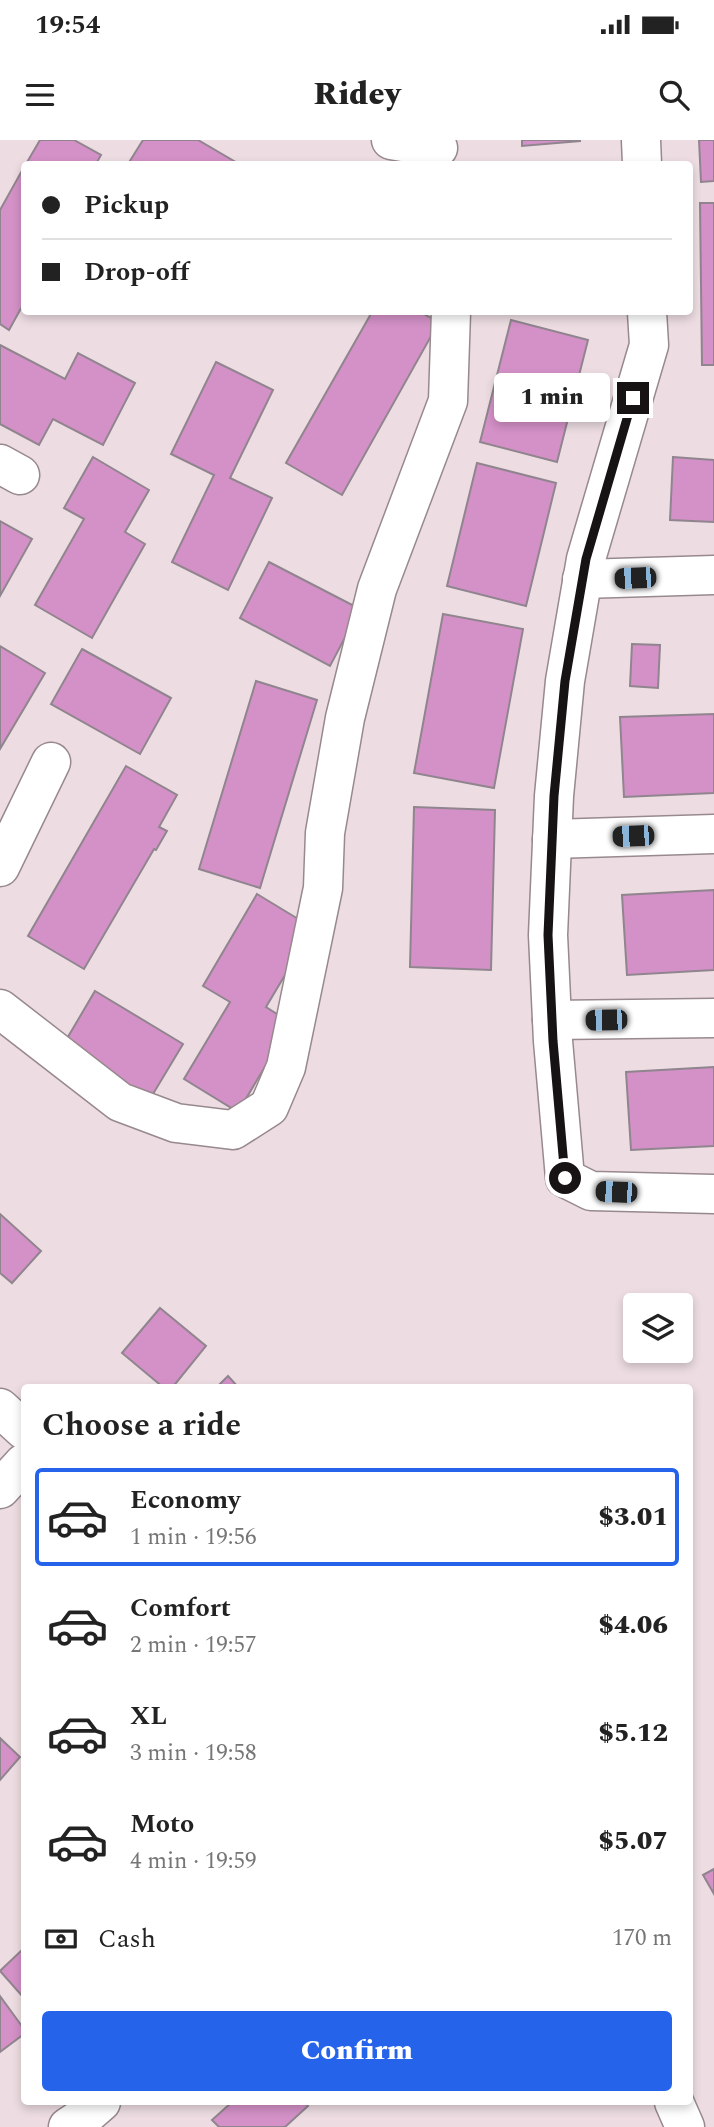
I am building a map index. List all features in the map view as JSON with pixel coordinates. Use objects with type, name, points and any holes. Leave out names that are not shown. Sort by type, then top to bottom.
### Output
[{"type":"street","points":[[391,140],[438,151]]},
{"type":"street","points":[[641,140],[642,161]]},
{"type":"street","points":[[0,1009],[120,1101],[176,1123],[233,1130],[269,1107],[286,1067],[323,888],[325,832],[345,718],[377,589],[448,401],[451,315]]},
{"type":"street","points":[[647,315],[649,345],[586,559],[565,681],[552,839],[548,935],[552,1020],[565,1178],[592,1191],[714,1194]]},
{"type":"street","points":[[582,579],[714,575]]},
{"type":"street","points":[[0,867],[51,762]]},
{"type":"street","points":[[552,839],[714,834]]},
{"type":"street","points":[[552,1020],[714,1018]]},
{"type":"street","points":[[0,1408],[21,1427]]},
{"type":"street","points":[[0,1489],[21,1466]]},
{"type":"street","points":[[675,2105],[685,2127]]},
{"type":"building","points":[[40,140],[74,140],[101,155],[98,161],[28,161]]},
{"type":"building","points":[[143,140],[198,140],[234,161],[130,161]]},
{"type":"building","points":[[522,140],[580,140],[580,141],[522,146]]},
{"type":"building","points":[[699,140],[714,140],[714,181],[701,182]]},
{"type":"building","points":[[21,172],[21,308],[9,330],[0,324],[0,210]]},
{"type":"building","points":[[700,203],[714,203],[714,365],[702,365]]},
{"type":"building","points":[[370,315],[426,315],[439,322],[342,495],[286,463]]},
{"type":"building","points":[[511,320],[588,340],[557,462],[480,442]]},
{"type":"building","points":[[0,345],[65,379],[78,353],[135,383],[103,445],[53,419],[39,445],[0,424]]},
{"type":"building","points":[[216,362],[273,390],[230,478],[272,498],[228,590],[172,562],[214,475],[171,454]]},
{"type":"building","points":[[93,457],[149,490],[125,532],[145,544],[92,638],[35,605],[84,519],[64,508]]},
{"type":"building","points":[[673,457],[714,460],[714,522],[670,520]]},
{"type":"building","points":[[477,463],[556,483],[526,606],[447,586]]},
{"type":"building","points":[[0,521],[32,539],[0,596]]},
{"type":"building","points":[[269,562],[360,609],[330,666],[240,618]]},
{"type":"building","points":[[443,614],[523,629],[494,788],[414,773]]},
{"type":"building","points":[[632,644],[660,645],[658,688],[630,686]]},
{"type":"building","points":[[0,646],[45,673],[0,749]]},
{"type":"building","points":[[82,649],[171,698],[140,754],[51,704]]},
{"type":"building","points":[[256,681],[317,700],[260,888],[199,869]]},
{"type":"building","points":[[714,714],[714,793],[624,797],[620,717]]},
{"type":"building","points":[[126,766],[177,795],[159,827],[167,831],[84,969],[28,936]]},
{"type":"building","points":[[414,807],[495,810],[491,970],[410,967]]},
{"type":"building","points":[[714,890],[714,970],[627,975],[622,895]]},
{"type":"building","points":[[257,894],[313,928],[266,1007],[291,1023],[238,1112],[184,1079],[230,1002],[203,986]]},
{"type":"building","points":[[95,991],[183,1044],[150,1099],[62,1047]]},
{"type":"building","points":[[714,1067],[714,1146],[631,1150],[626,1072]]},
{"type":"building","points":[[0,1214],[41,1251],[12,1283],[0,1273]]},
{"type":"building","points":[[160,1308],[206,1346],[175,1384],[159,1384],[122,1353]]},
{"type":"building","points":[[228,1376],[235,1384],[220,1384]]},
{"type":"building","points":[[0,1738],[20,1757],[0,1780]]},
{"type":"building","points":[[714,1869],[714,1894],[703,1875]]},
{"type":"building","points":[[21,1951],[21,1995],[0,1971]]},
{"type":"building","points":[[0,1996],[21,2025],[21,2036],[0,2052]]},
{"type":"building","points":[[229,2105],[308,2106],[285,2127],[219,2127],[212,2120]]},
{"type":"route","points":[[565,1178],[553,1041],[548,935],[554,796],[565,681],[586,559],[633,398]]}]
